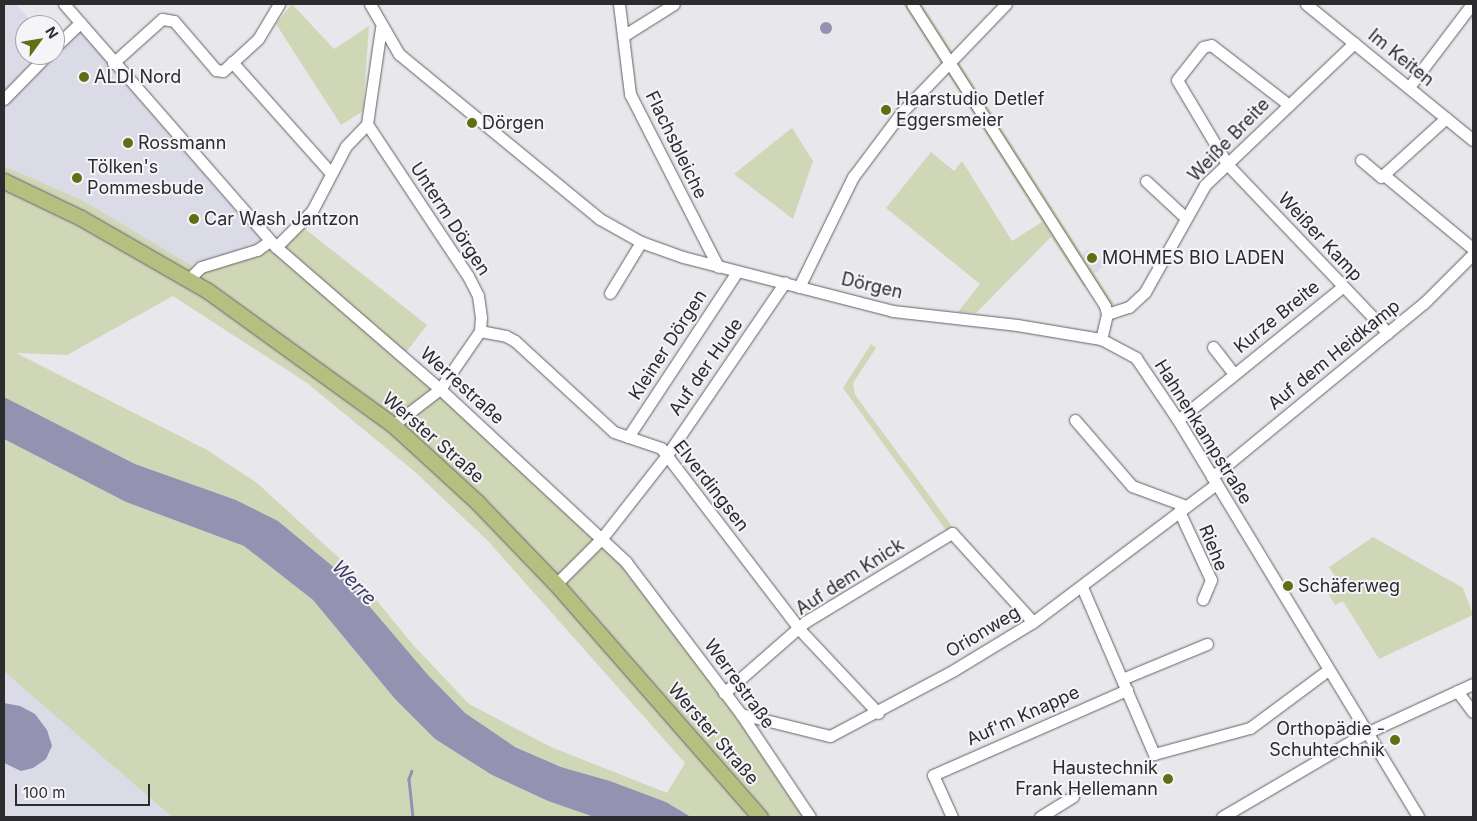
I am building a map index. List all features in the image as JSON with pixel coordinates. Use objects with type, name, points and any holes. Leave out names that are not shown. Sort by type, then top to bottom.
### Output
[{"type":"main road","name":"Werster Straße","points":[[4,181],[81,218],[189,279],[284,343],[393,425],[477,502],[556,584],[760,817]]},
{"type":"street","points":[[113,63],[162,19],[174,21],[216,70],[223,70],[258,39],[279,4]]},
{"type":"street","name":"Dörgen","points":[[370,4],[382,28],[399,54],[600,219],[641,242],[718,267],[785,282],[893,311],[1017,324],[1101,339]]},
{"type":"street","name":"Flachsbleiche","points":[[618,4],[630,94],[718,267]]},
{"type":"street","points":[[623,36],[674,4]]},
{"type":"street","points":[[912,4],[1105,306],[1107,314],[1101,339]]},
{"type":"street","points":[[799,287],[853,177],[901,113],[1006,4]]},
{"type":"street","name":"Im Keiten","points":[[1306,4],[1473,140]]},
{"type":"street","points":[[1408,87],[1472,4]]},
{"type":"street","name":"Werrestraße","points":[[70,6],[80,23],[113,63],[273,244],[440,389],[626,562],[741,714],[810,817]]},
{"type":"street","points":[[65,37],[80,23]]},
{"type":"street","points":[[189,279],[201,267],[273,244],[312,211],[346,146],[367,124],[382,28]]},
{"type":"street","name":"Weiße Breite","points":[[1107,314],[1137,301],[1205,185],[1354,43]]},
{"type":"street","name":"Weißer Kamp","points":[[1289,105],[1219,49],[1211,45],[1203,47],[1176,80],[1227,164],[1342,287],[1388,333]]},
{"type":"street","points":[[232,62],[331,173]]},
{"type":"street","points":[[4,100],[37,65]]},
{"type":"street","points":[[1384,175],[1446,118]]},
{"type":"street","name":"Unterm Dörgen","points":[[367,124],[468,276],[478,296],[480,331]]},
{"type":"street","points":[[1360,160],[1382,177],[1384,175],[1473,248]]},
{"type":"street","points":[[1146,181],[1186,218]]},
{"type":"street","points":[[610,293],[641,242]]},
{"type":"street","name":"Auf dem Heidkamp","points":[[1214,480],[1388,333],[1473,254]]},
{"type":"street","name":"Kleiner Dörgen","points":[[628,438],[737,272]]},
{"type":"street","name":"Auf der Hude","points":[[556,584],[602,538],[667,455],[785,282]]},
{"type":"street","name":"Kurze Breite","points":[[1178,420],[1342,287]]},
{"type":"street","points":[[393,425],[440,389],[480,331]]},
{"type":"street","name":"Elverdingsen","points":[[480,331],[506,336],[515,341],[614,432],[661,448],[800,630],[878,712]]},
{"type":"street","name":"Hahnenkampstraße","points":[[1101,339],[1136,358],[1178,420],[1418,817]]},
{"type":"street","name":"Kurze Breite","points":[[1213,348],[1234,374]]},
{"type":"street","points":[[1076,420],[1132,486],[1182,508]]},
{"type":"street","name":"Orionweg","points":[[741,714],[830,736],[878,712],[1033,622],[1082,587],[1182,508],[1214,480]]},
{"type":"street","name":"Riehe","points":[[1182,508],[1211,580],[1203,599]]},
{"type":"street","name":"Auf dem Knick","points":[[724,693],[800,630],[805,622],[952,533],[1033,622]]},
{"type":"street","points":[[1082,587],[1154,754],[1198,745],[1250,728],[1328,670]]},
{"type":"street","points":[[1122,679],[1207,644]]},
{"type":"street","points":[[1222,817],[1366,733],[1473,684]]},
{"type":"street","name":"Auf'm Knappe","points":[[952,817],[933,775],[1127,690]]},
{"type":"street","points":[[1457,691],[1473,712]]},
{"type":"street","points":[[1040,817],[1073,796]]},
{"type":"shaded area","points":[[4,4],[16,4],[25,15],[15,15],[15,65],[65,65],[65,29],[72,22],[270,250],[199,270],[84,201],[4,166]]},
{"type":"shaded area","points":[[1088,249],[1105,265],[1094,274],[1082,255]]},
{"type":"shaded area","points":[[4,671],[172,817],[4,817],[4,763],[8,766],[20,706],[4,703]]},
{"type":"green space","points":[[292,4],[334,49],[369,26],[363,111],[341,125],[276,24]]},
{"type":"green space","points":[[903,4],[922,4],[1114,304],[1104,310],[1088,284],[1084,287],[1051,237],[976,313],[958,312],[980,284],[886,208],[931,152],[954,171],[962,161],[1012,241],[1042,222]]},
{"type":"green space","points":[[792,128],[813,161],[793,219],[734,174]]},
{"type":"green space","points":[[4,166],[84,201],[199,270],[270,250],[275,253],[304,228],[427,325],[403,356],[625,562],[732,705],[805,817],[691,817],[666,802],[610,781],[561,767],[515,747],[464,713],[428,675],[342,574],[278,521],[236,500],[135,464],[4,397]],"holes":[[[173,296],[307,383],[414,471],[488,541],[685,763],[667,793],[551,747],[469,704],[414,646],[350,568],[257,483],[207,450],[16,353],[67,355]]]},
{"type":"green space","points":[[871,344],[876,348],[853,383],[855,395],[954,529],[948,533],[843,388]]},
{"type":"green space","points":[[4,439],[126,502],[244,546],[313,600],[395,699],[435,739],[492,775],[548,801],[594,817],[172,817],[4,671]]},
{"type":"green space","points":[[1373,537],[1463,588],[1473,615],[1379,659],[1343,601],[1335,605],[1326,590],[1339,582],[1329,567]]},
{"type":"water","points":[[826,22],[832,28],[826,34],[820,28]]},
{"type":"water","points":[[4,397],[135,464],[236,500],[278,521],[342,574],[428,675],[465,713],[515,747],[561,767],[610,781],[666,802],[691,817],[594,817],[548,801],[492,775],[435,739],[395,699],[313,600],[244,546],[126,502],[4,439]]},
{"type":"water","points":[[4,703],[20,706],[35,714],[47,730],[52,746],[46,759],[33,768],[21,771],[4,763]]},
{"type":"waterway","points":[[412,771],[409,779],[413,817]]},
{"type":"place","name":"ALDI Nord","points":[[84,77]]},
{"type":"place","name":"Haarstudio Detlef Eggersmeier","points":[[886,110]]},
{"type":"place","name":"Dörgen","points":[[472,123]]},
{"type":"place","name":"Rossmann","points":[[128,143]]},
{"type":"place","name":"Tölken's Pommesbude","points":[[77,178]]},
{"type":"place","name":"Car Wash Jantzon","points":[[194,219]]},
{"type":"place","name":"MOHMES BIO LADEN","points":[[1092,258]]},
{"type":"place","name":"Schäferweg","points":[[1288,586]]},
{"type":"place","name":"Orthopädie - Schuhtechnik","points":[[1395,740]]},
{"type":"place","name":"Haustechnik Frank Hellemann","points":[[1168,779]]},
{"type":"water label","name":"Werre","points":[[354,583]]}]
